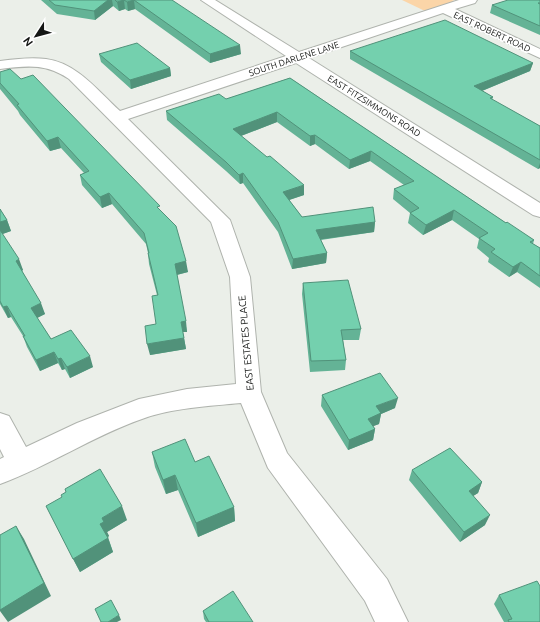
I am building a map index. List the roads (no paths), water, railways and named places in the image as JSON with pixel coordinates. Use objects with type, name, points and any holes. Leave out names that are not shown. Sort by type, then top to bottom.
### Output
[{"type":"street","name":"EAST FITZSIMMONS ROAD","points":[[207,0],[540,212]]},
{"type":"street","name":"SOUTH DARLENE LANE","points":[[117,117],[471,0]]},
{"type":"street","name":"EAST ROBERT ROAD","points":[[444,9],[540,54]]},
{"type":"street","name":"EAST ESTATES PLACE","points":[[0,65],[26,62],[46,63],[62,68],[74,76],[220,220],[240,277],[249,392],[277,460],[376,590],[392,622]]},
{"type":"street","points":[[0,424],[10,467],[86,431],[139,409],[187,399],[249,392]]}]
